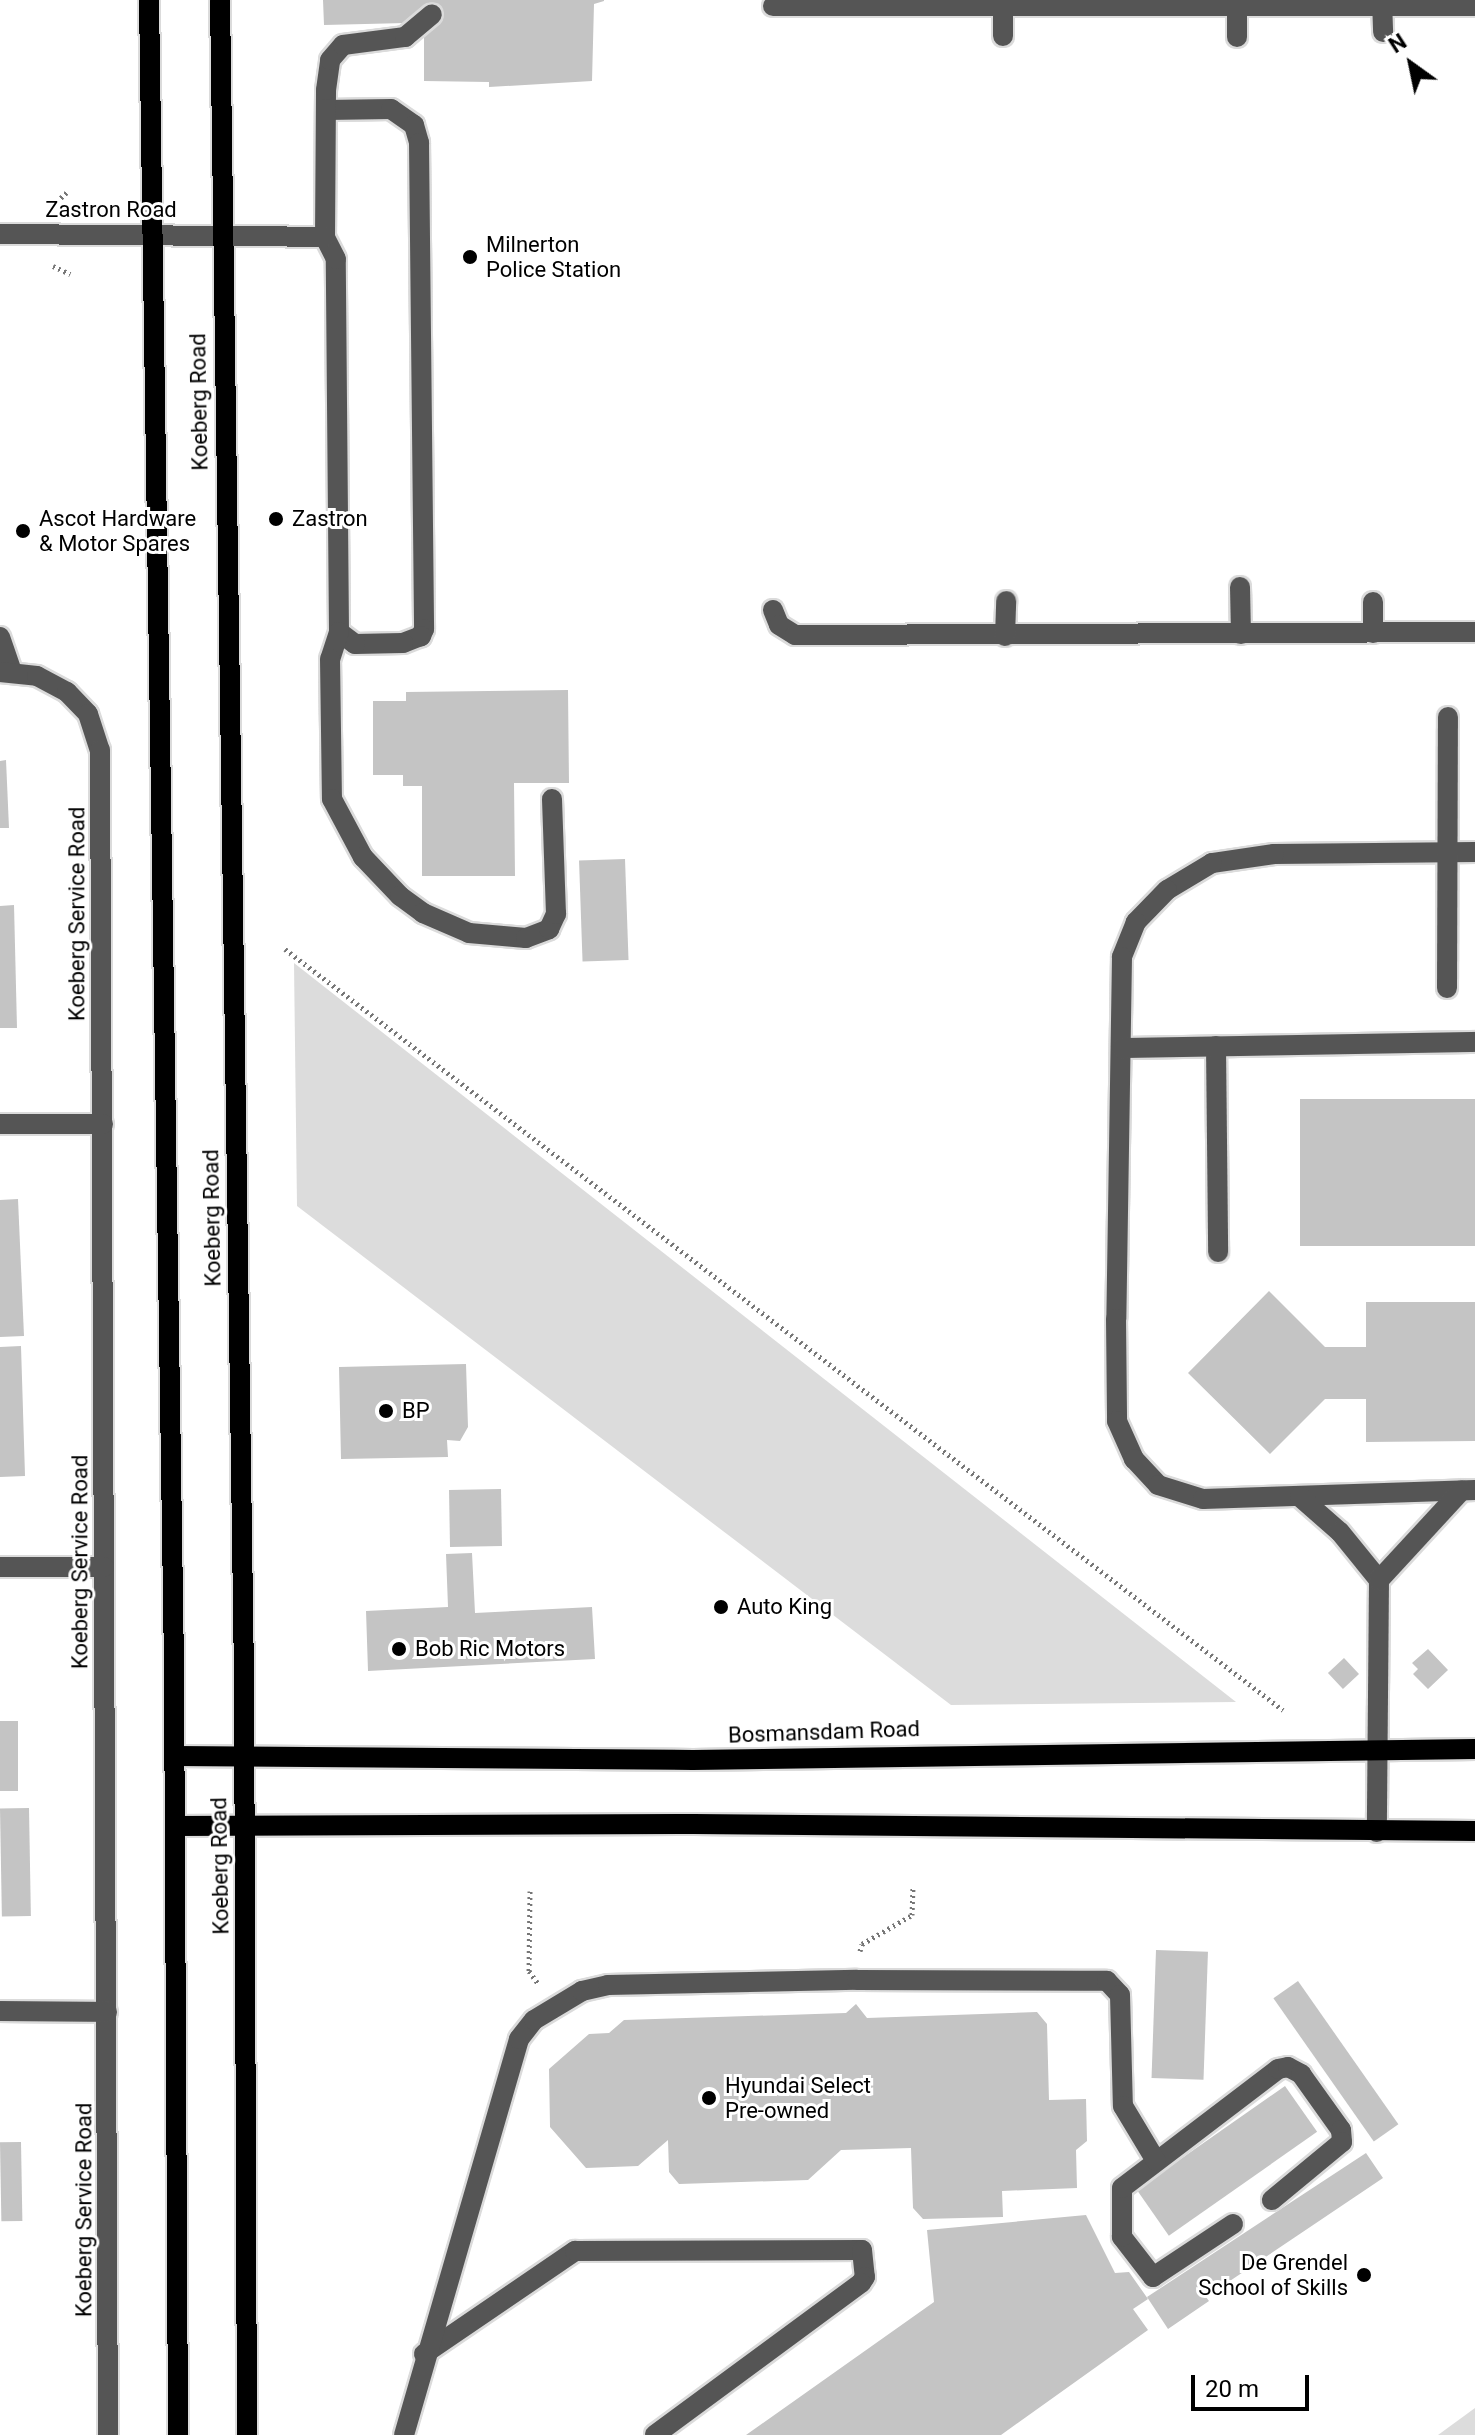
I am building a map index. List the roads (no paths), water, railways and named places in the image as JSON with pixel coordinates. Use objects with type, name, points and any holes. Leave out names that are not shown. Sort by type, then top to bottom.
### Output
[{"type":"main road","name":"Koeberg Road","points":[[149,0],[175,1756],[178,2435]]},
{"type":"main road","name":"Koeberg Road","points":[[220,0],[243,1825],[247,2435]]},
{"type":"main road","name":"Bosmansdam Road","points":[[175,1756],[693,1760],[1475,1749]]},
{"type":"main road","points":[[175,1826],[694,1824],[1475,1831]]},
{"type":"street","points":[[1003,2],[1003,36]]},
{"type":"street","points":[[773,6],[1003,2],[1382,2],[1475,6]]},
{"type":"street","points":[[1237,2],[1237,37]]},
{"type":"street","points":[[1382,2],[1383,32]]},
{"type":"street","points":[[432,14],[405,37],[354,41],[335,52],[328,68],[325,237],[336,259],[339,632],[330,659],[332,799],[363,857],[400,896],[444,924],[469,933],[526,938],[549,929],[556,914],[552,799]]},
{"type":"street","points":[[327,110],[391,109],[414,125],[419,143],[424,629],[421,636],[403,643],[355,644],[339,632]]},
{"type":"street","name":"Zastron Road","points":[[0,234],[325,237]]},
{"type":"street","points":[[1240,587],[1241,634]]},
{"type":"street","points":[[1005,636],[1006,601]]},
{"type":"street","points":[[1373,602],[1373,633]]},
{"type":"street","points":[[773,610],[779,625],[795,635],[1475,632]]},
{"type":"street","points":[[0,637],[5,640],[6,672]]},
{"type":"street","name":"Koeberg Service Road","points":[[6,672],[37,676],[74,697],[92,721],[100,750],[108,2435]]},
{"type":"street","points":[[1447,988],[1448,717]]},
{"type":"street","points":[[1469,1490],[1203,1499],[1158,1485],[1134,1459],[1117,1421],[1122,957],[1136,922],[1167,890],[1212,863],[1274,854],[1475,852]]},
{"type":"street","points":[[1121,1048],[1475,1042]]},
{"type":"street","points":[[1216,1046],[1218,1252]]},
{"type":"street","points":[[0,1124],[103,1124]]},
{"type":"street","points":[[1379,1580],[1469,1490]]},
{"type":"street","points":[[1300,1497],[1340,1532],[1379,1580],[1377,1832]]},
{"type":"street","points":[[0,1567],[104,1567]]},
{"type":"street","points":[[404,2435],[424,2354],[519,2039],[554,2005],[608,1985],[857,1980],[1115,1984],[1120,1995],[1123,2106],[1156,2161]]},
{"type":"street","points":[[0,2011],[107,2012]]},
{"type":"street","points":[[1233,2224],[1162,2276],[1149,2274],[1120,2231],[1121,2191],[1278,2069],[1297,2069],[1341,2130],[1342,2142],[1272,2200]]},
{"type":"street","points":[[424,2354],[575,2251],[862,2250],[865,2277],[861,2283],[655,2435]]},
{"type":"place","name":"Milnerton Police Station","points":[[470,257]]},
{"type":"place","name":"Zastron","points":[[276,519]]},
{"type":"place","name":"Ascot Hardware & Motor Spares","points":[[23,531]]},
{"type":"place","name":"BP","points":[[386,1411]]},
{"type":"place","name":"Auto King","points":[[721,1607]]},
{"type":"place","name":"Bob Ric Motors","points":[[399,1649]]},
{"type":"place","name":"Hyundai Select Pre-owned","points":[[709,2098]]},
{"type":"place","name":"De Grendel School of Skills","points":[[1364,2275]]}]
